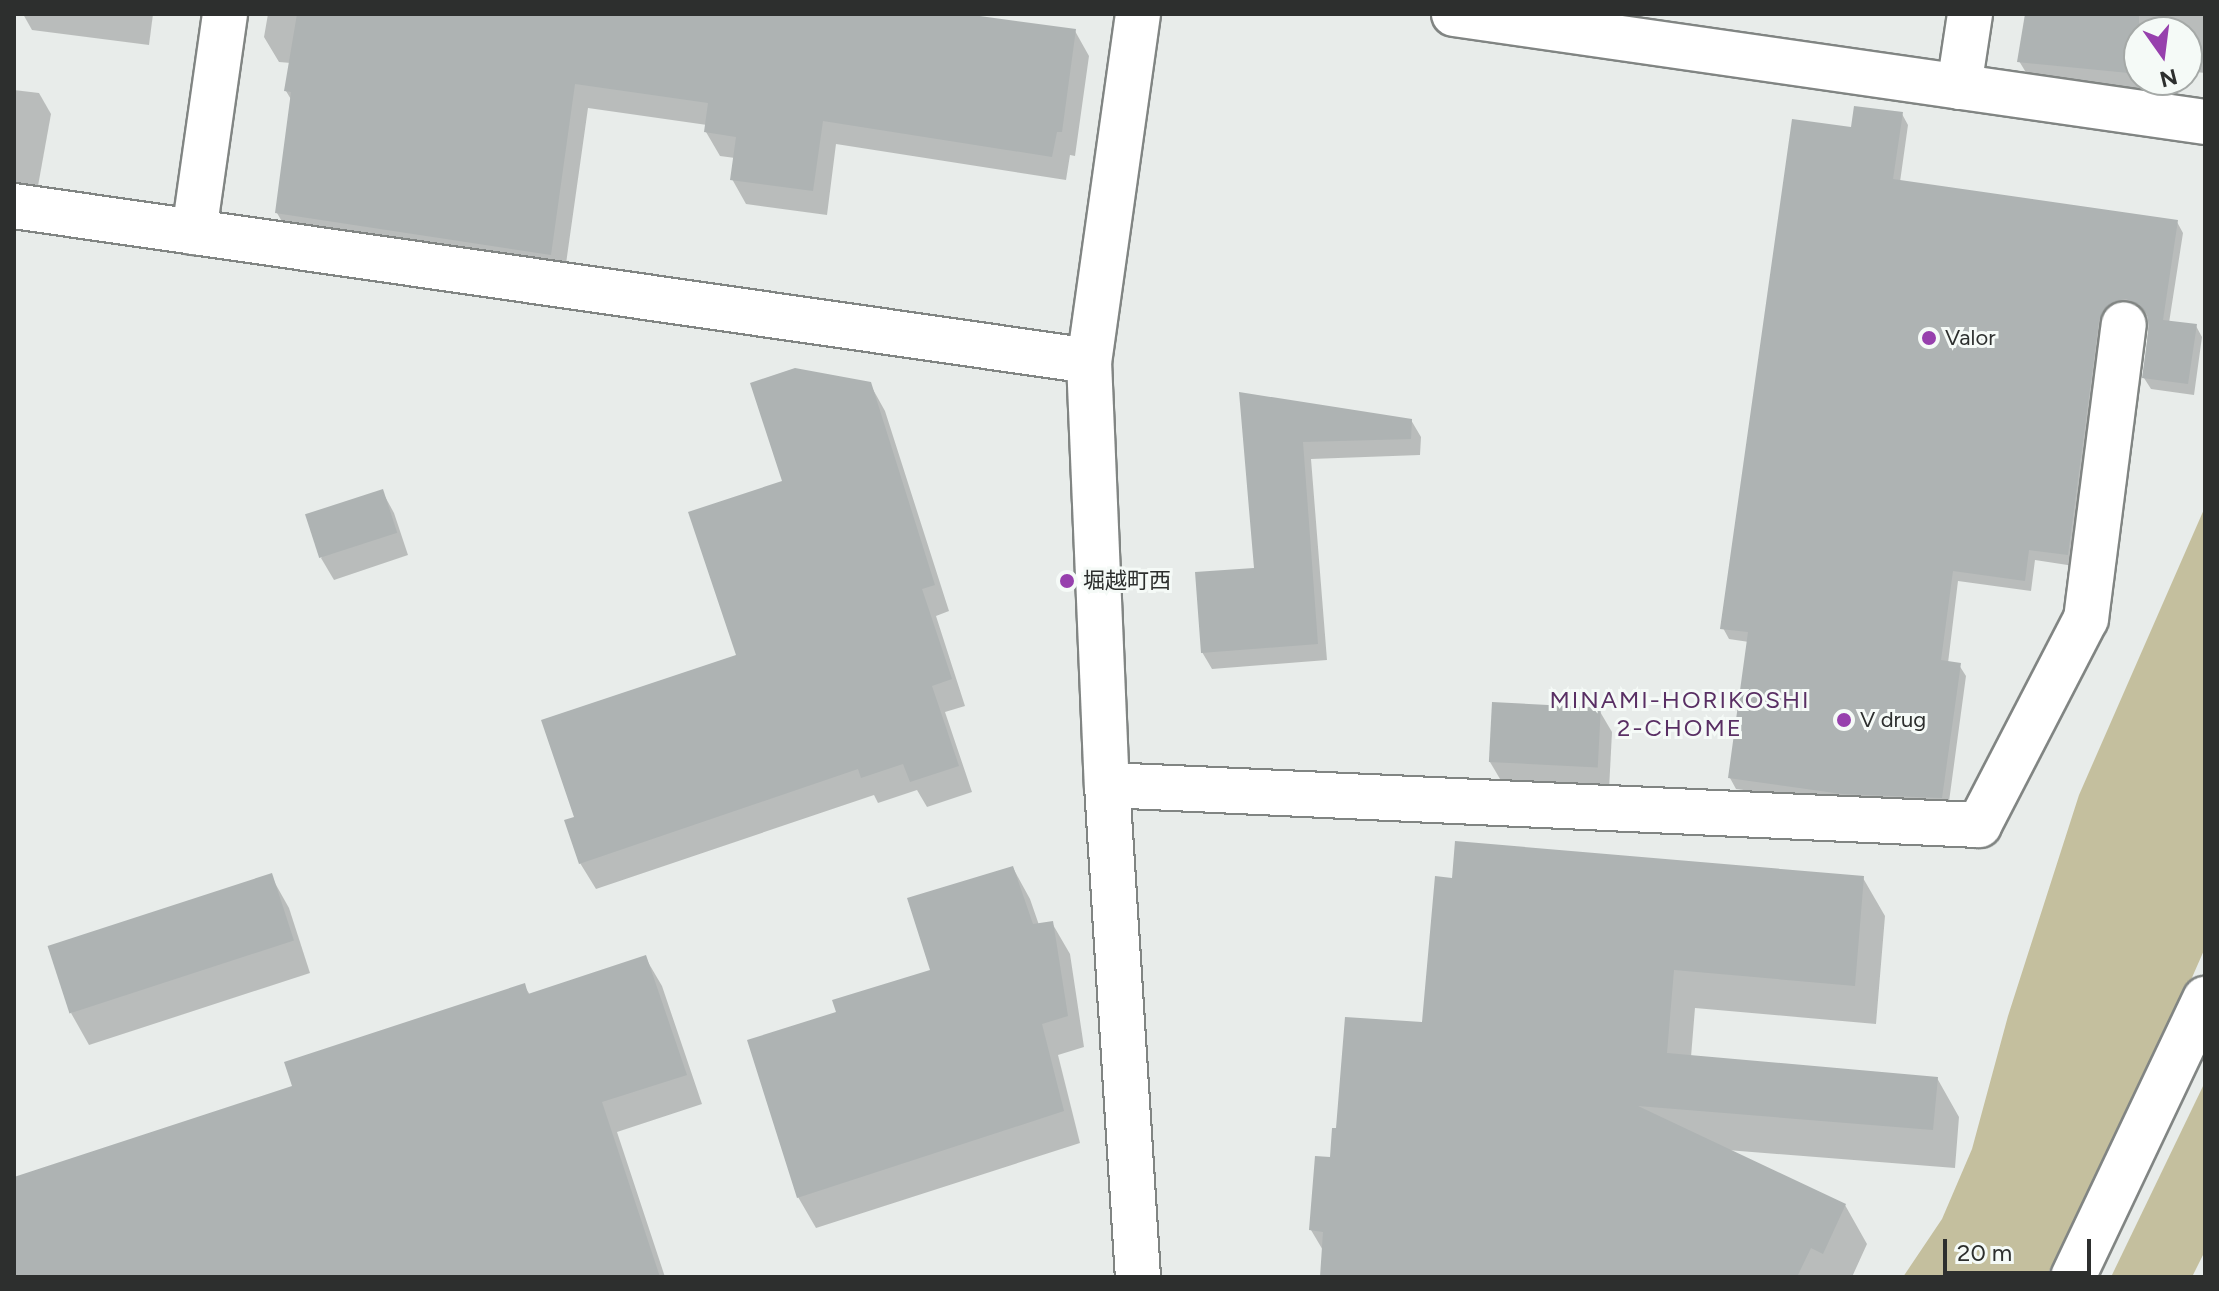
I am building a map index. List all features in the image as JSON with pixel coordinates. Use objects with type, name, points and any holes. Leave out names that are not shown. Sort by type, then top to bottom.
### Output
[{"type":"street","points":[[194,232],[225,14]]},
{"type":"street","points":[[1138,14],[1089,361],[1107,785],[1138,1277]]},
{"type":"street","points":[[1454,14],[2205,122]]},
{"type":"street","points":[[1959,87],[1970,14]]},
{"type":"street","points":[[14,206],[1089,361]]},
{"type":"street","points":[[1107,785],[1979,825],[2086,619],[2124,324]]},
{"type":"street","points":[[2073,1277],[2205,999]]},
{"type":"shaded area","points":[[2205,507],[2205,948],[2154,1064],[2046,1277],[1903,1277],[1942,1219],[1972,1149],[2008,1016],[2079,795]]},
{"type":"shaded area","points":[[2205,1082],[2205,1251],[2192,1277],[2111,1277]]},
{"type":"building","points":[[297,14],[965,14],[1076,29],[1062,132],[1057,132],[1052,157],[823,121],[813,191],[730,180],[736,137],[704,132],[708,103],[575,84],[551,255],[275,213],[291,92],[284,91]]},
{"type":"building","points":[[2025,14],[2139,14],[2123,16],[2123,72],[2017,62]]},
{"type":"building","name":"Valor","points":[[1854,106],[1903,112],[1893,179],[2178,220],[2163,320],[2197,324],[2188,384],[2142,378],[2149,327],[2147,314],[2138,304],[2126,299],[2115,301],[2105,308],[2099,321],[2068,555],[2029,550],[2025,581],[1953,571],[1941,660],[1961,663],[1942,798],[1842,794],[1728,778],[1748,632],[1720,629],[1792,119],[1851,127]]},
{"type":"building","points":[[795,368],[871,382],[935,585],[922,589],[952,679],[932,686],[959,766],[910,782],[903,764],[861,778],[858,769],[579,864],[564,820],[574,817],[541,720],[736,655],[688,512],[782,481],[750,383]]},
{"type":"building","points":[[1239,392],[1412,419],[1411,439],[1303,442],[1318,644],[1201,653],[1195,572],[1254,568]]},
{"type":"building","points":[[383,489],[397,533],[319,558],[305,514]]},
{"type":"building","points":[[1492,702],[1601,708],[1598,768],[1489,762]]},
{"type":"building","points":[[1455,841],[1864,876],[1855,986],[1674,970],[1667,1053],[1938,1077],[1933,1130],[1638,1106],[1846,1204],[1823,1254],[1811,1248],[1797,1277],[1320,1277],[1323,1232],[1309,1230],[1315,1156],[1330,1157],[1332,1128],[1336,1128],[1345,1017],[1422,1022],[1435,876],[1452,878]]},
{"type":"building","points":[[1013,866],[1033,924],[1053,921],[1068,1016],[1042,1024],[1064,1111],[797,1198],[747,1040],[836,1012],[832,1000],[930,970],[907,898]]},
{"type":"building","points":[[272,873],[294,941],[69,1013],[48,946]]},
{"type":"building","points":[[646,955],[687,1075],[602,1102],[660,1277],[14,1277],[14,1177],[292,1086],[284,1062],[525,983],[528,994]]},
{"type":"place","name":"Valor","points":[[1929,338]]},
{"type":"place","name":"堀越町西","points":[[1067,581]]},
{"type":"place","name":"V drug","points":[[1844,720]]},
{"type":"district","name":"MINAMI-HORIKOSHI 2-CHOME","points":[[1680,714]]}]
